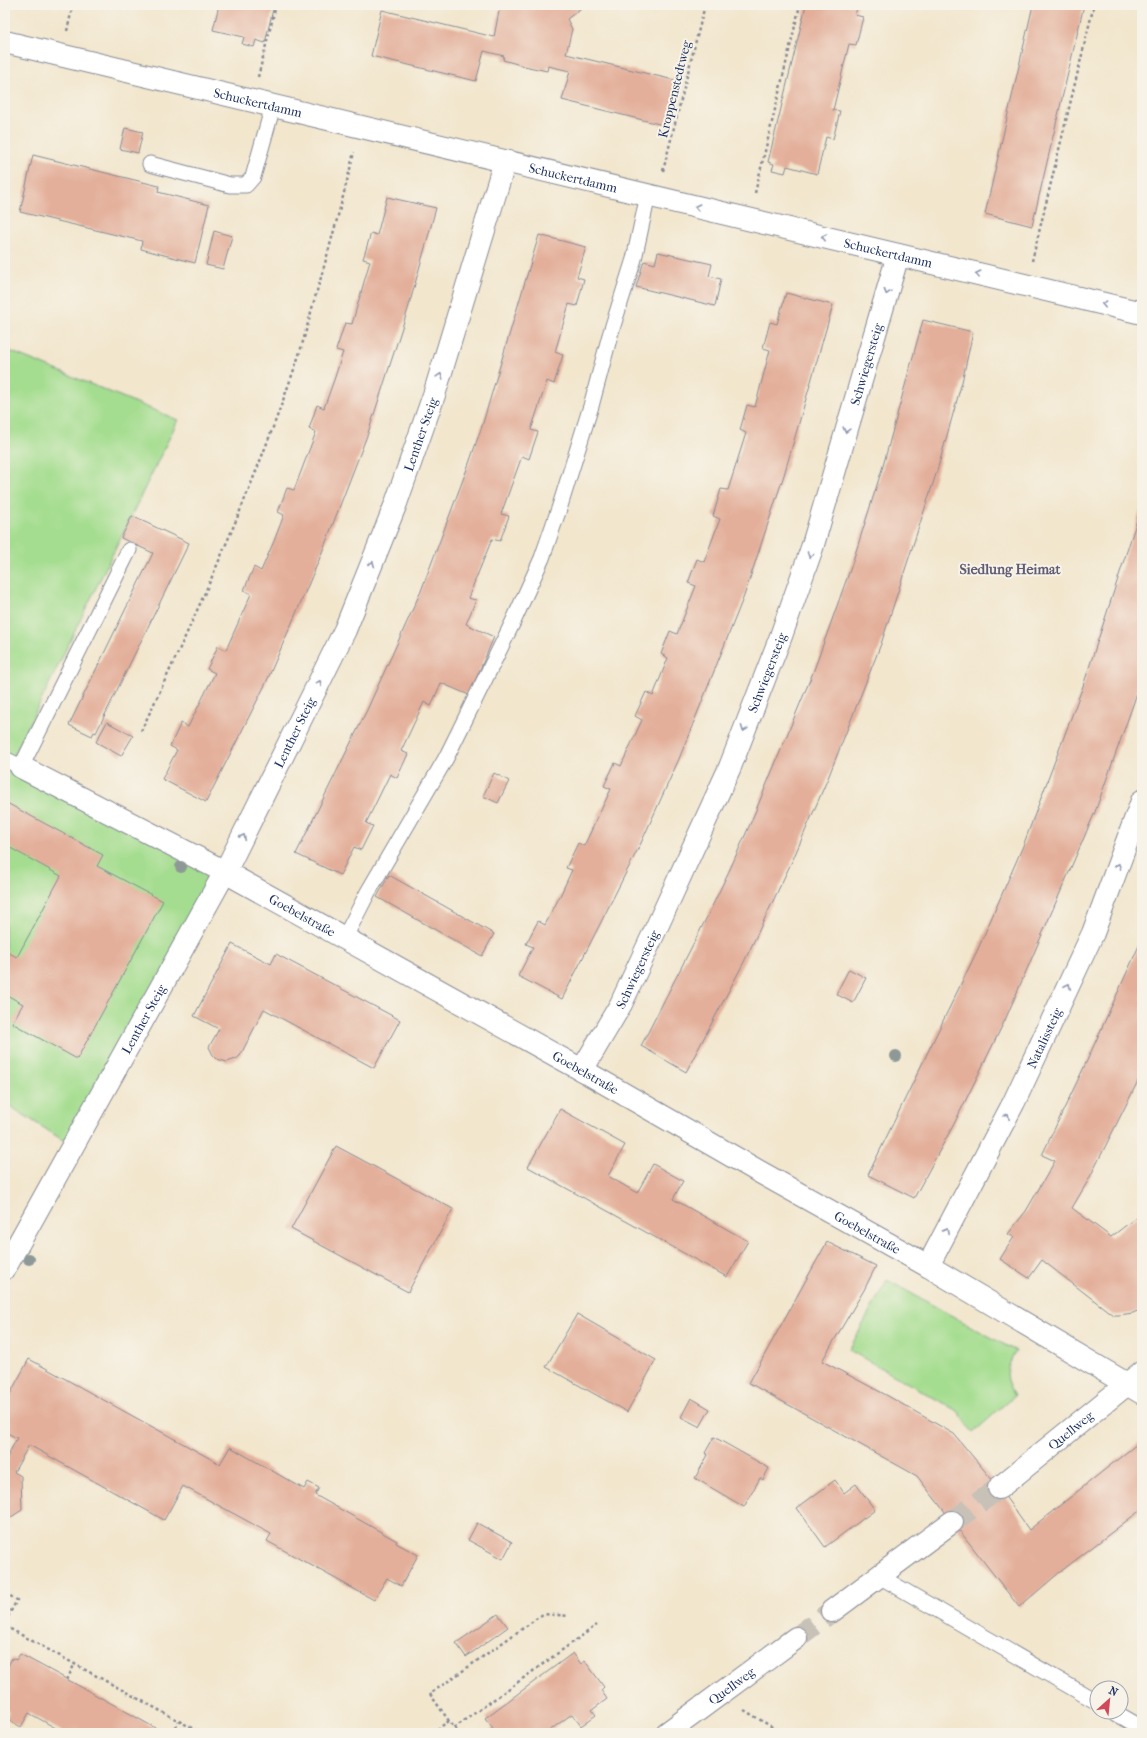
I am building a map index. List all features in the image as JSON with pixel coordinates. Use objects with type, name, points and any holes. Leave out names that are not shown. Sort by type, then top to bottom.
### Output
[{"type":"street","name":"Schuckertdamm","points":[[5,42],[1142,313]]},
{"type":"street","name":"Lenther Steig","points":[[5,1268],[225,872],[345,630],[395,506],[434,395],[505,161]]},
{"type":"street","name":"Schwiegersteig","points":[[582,1070],[621,1004],[660,920],[730,767],[778,644],[812,548],[898,255]]},
{"type":"street","name":"Goebelstraße","points":[[13,763],[225,872],[582,1070],[758,1171],[1137,1383]]},
{"type":"street","name":"Natalissteig","points":[[928,1266],[1014,1102],[1093,933],[1142,801]]},
{"type":"street","name":"Quellweg","points":[[999,1488],[1137,1383]]},
{"type":"street","points":[[832,1611],[952,1522]]},
{"type":"street","name":"Quellweg","points":[[667,1733],[796,1638]]},
{"type":"street","points":[[695,1733],[701,1709]]},
{"type":"lane","points":[[150,164],[230,185],[246,185],[253,177],[273,106]]},
{"type":"lane","points":[[344,939],[368,892],[446,758],[514,622],[542,558],[591,406],[610,335],[634,259],[648,195]]},
{"type":"lane","points":[[13,763],[129,550]]},
{"type":"lane","points":[[879,1576],[1089,1697]]},
{"type":"lane","points":[[1128,1720],[1142,1728]]},
{"type":"path","points":[[66,35],[73,5]]},
{"type":"path","points":[[257,81],[276,5]]},
{"type":"path","name":"Kroppenstedtweg","points":[[662,178],[705,5]]},
{"type":"path","points":[[754,200],[800,5]]},
{"type":"path","points":[[1031,265],[1094,5]]},
{"type":"path","points":[[142,731],[181,649],[223,552],[275,421],[298,357],[337,222],[355,149]]},
{"type":"path","points":[[5,1593],[17,1600],[5,1622]]},
{"type":"path","points":[[459,1733],[430,1694],[543,1614],[569,1616]]},
{"type":"path","points":[[454,1728],[597,1625]]},
{"type":"path","points":[[5,1626],[201,1733]]},
{"type":"path","points":[[67,1680],[75,1664]]},
{"type":"path","points":[[719,1695],[782,1733]]},
{"type":"path","points":[[173,1733],[179,1721]]},
{"type":"path","points":[[432,1733],[449,1721]]},
{"type":"green space","points":[[5,349],[178,420],[11,762],[225,872],[72,1146],[5,1103]]},
{"type":"green space","points":[[887,1280],[1016,1351],[1007,1373],[1009,1383],[1015,1395],[973,1433],[959,1412],[849,1350]]},
{"type":"building","points":[[219,5],[274,5],[265,43],[256,40],[254,47],[242,44],[244,37],[213,30]]},
{"type":"building","points":[[506,5],[583,5],[567,19],[572,29],[566,54],[678,81],[667,126],[562,100],[570,71],[548,66],[547,71],[524,66],[503,60],[504,56],[484,51],[476,81],[371,56],[382,10],[494,37],[499,11]]},
{"type":"building","points":[[806,5],[858,5],[855,15],[863,17],[856,45],[849,44],[833,110],[840,111],[833,139],[826,137],[817,174],[787,166],[785,173],[772,170],[774,164],[768,162]]},
{"type":"building","points":[[1033,5],[1084,5],[1032,226],[985,214]]},
{"type":"building","points":[[125,128],[143,132],[138,153],[120,149]]},
{"type":"building","points":[[33,155],[159,186],[158,192],[209,205],[195,263],[141,249],[142,241],[20,212]]},
{"type":"building","points":[[387,197],[436,208],[408,309],[368,433],[319,560],[266,683],[206,802],[162,779],[177,750],[170,746],[181,723],[188,727],[215,673],[207,669],[218,646],[226,650],[251,594],[244,590],[254,567],[261,571],[274,541],[284,515],[278,512],[287,488],[294,490],[316,432],[309,429],[317,405],[324,408],[335,377],[343,352],[336,350],[345,323],[352,324],[370,261],[363,259],[371,233],[377,235]]},
{"type":"building","points":[[214,231],[232,236],[223,269],[206,265]]},
{"type":"building","points":[[539,235],[586,247],[577,277],[584,279],[577,306],[569,304],[555,352],[563,355],[554,384],[547,381],[531,430],[538,432],[529,459],[522,456],[501,514],[509,516],[500,541],[492,539],[468,598],[476,600],[466,624],[494,637],[469,695],[441,683],[431,706],[424,702],[401,751],[408,754],[397,778],[390,774],[366,823],[373,826],[361,850],[354,847],[340,875],[296,854],[367,710],[421,591],[482,426]]},
{"type":"building","points":[[658,252],[712,264],[709,276],[721,279],[715,306],[636,287],[644,261],[655,264]]},
{"type":"building","points":[[786,293],[833,305],[784,475],[744,596],[679,759],[641,843],[562,999],[518,976],[533,947],[526,944],[538,921],[545,925],[560,896],[572,870],[566,868],[578,843],[584,846],[611,789],[604,786],[615,763],[621,766],[642,720],[635,716],[646,692],[653,696],[668,658],[661,654],[670,631],[677,634],[696,586],[688,583],[697,559],[704,562],[720,519],[713,516],[721,489],[728,490],[746,433],[740,430],[747,405],[755,407],[770,350],[763,348],[770,322],[777,324]]},
{"type":"building","points":[[923,320],[973,332],[962,382],[937,471],[881,644],[828,778],[794,857],[744,962],[686,1072],[641,1046],[730,869],[814,670],[851,567],[883,466]]},
{"type":"building","points":[[1142,505],[1142,677],[1134,702],[1095,812],[1005,1020],[955,1122],[914,1198],[868,1175],[978,949],[1023,846],[1083,686]]},
{"type":"building","points":[[132,516],[189,543],[96,733],[94,732],[92,736],[69,725],[153,553],[121,538]]},
{"type":"building","points":[[107,722],[133,736],[121,756],[96,742]]},
{"type":"building","points":[[494,773],[509,781],[498,803],[483,796]]},
{"type":"building","points":[[5,802],[103,855],[97,866],[163,901],[77,1059],[12,1023],[23,1004],[5,994],[5,951],[17,957],[61,876],[5,845]]},
{"type":"building","points":[[389,875],[494,934],[482,956],[377,897]]},
{"type":"building","points":[[1142,939],[1142,1073],[1089,1179],[1072,1208],[1111,1237],[1142,1213],[1142,1309],[1133,1313],[1113,1315],[1042,1260],[1029,1278],[1000,1259],[1014,1237],[1008,1234],[1026,1211],[1055,1161],[1042,1155],[1085,1065]]},
{"type":"building","points":[[232,944],[271,964],[276,954],[400,1020],[374,1068],[264,1009],[240,1056],[227,1062],[217,1059],[209,1047],[219,1029],[194,1016]]},
{"type":"building","points":[[849,969],[866,978],[853,1003],[836,994]]},
{"type":"building","points":[[560,1109],[625,1145],[608,1176],[637,1193],[653,1164],[683,1181],[673,1199],[748,1241],[727,1277],[528,1167]]},
{"type":"building","points":[[336,1146],[453,1209],[408,1292],[291,1229]]},
{"type":"building","points":[[827,1242],[876,1266],[864,1290],[822,1361],[888,1396],[954,1434],[999,1488],[1029,1530],[1142,1440],[1142,1509],[1060,1572],[1019,1607],[917,1476],[749,1383]]},
{"type":"building","points":[[577,1314],[656,1360],[627,1412],[546,1367]]},
{"type":"building","points":[[29,1359],[220,1464],[230,1447],[304,1489],[308,1482],[319,1488],[315,1495],[397,1541],[396,1543],[418,1555],[401,1586],[387,1578],[374,1600],[267,1541],[271,1534],[183,1486],[164,1520],[29,1445],[14,1472],[21,1476],[22,1510],[5,1521],[5,1461],[17,1438],[5,1432],[5,1403]]},
{"type":"building","points":[[691,1398],[710,1409],[700,1427],[681,1417]]},
{"type":"building","points":[[714,1437],[769,1468],[763,1480],[760,1478],[744,1507],[695,1478],[708,1455],[705,1453]]},
{"type":"building","points":[[835,1480],[844,1493],[856,1484],[875,1510],[825,1547],[797,1508]]},
{"type":"building","points":[[477,1523],[512,1542],[503,1559],[468,1540]]},
{"type":"building","points":[[498,1614],[508,1627],[466,1657],[456,1643]]},
{"type":"building","points":[[573,1653],[581,1664],[585,1661],[604,1687],[601,1690],[607,1699],[592,1710],[596,1715],[581,1726],[572,1714],[546,1733],[491,1733],[489,1731],[493,1728],[485,1718]]},
{"type":"building","points":[[20,1654],[164,1733],[61,1733],[61,1731],[29,1713],[21,1727],[6,1718],[9,1712],[5,1710],[5,1672],[12,1658],[16,1660]]},
{"type":"tunnel","points":[[952,1522],[999,1488]]},
{"type":"tunnel","points":[[796,1638],[832,1611]]},
{"type":"district","name":"Siedlung Heimat","points":[[1010,569]]}]
